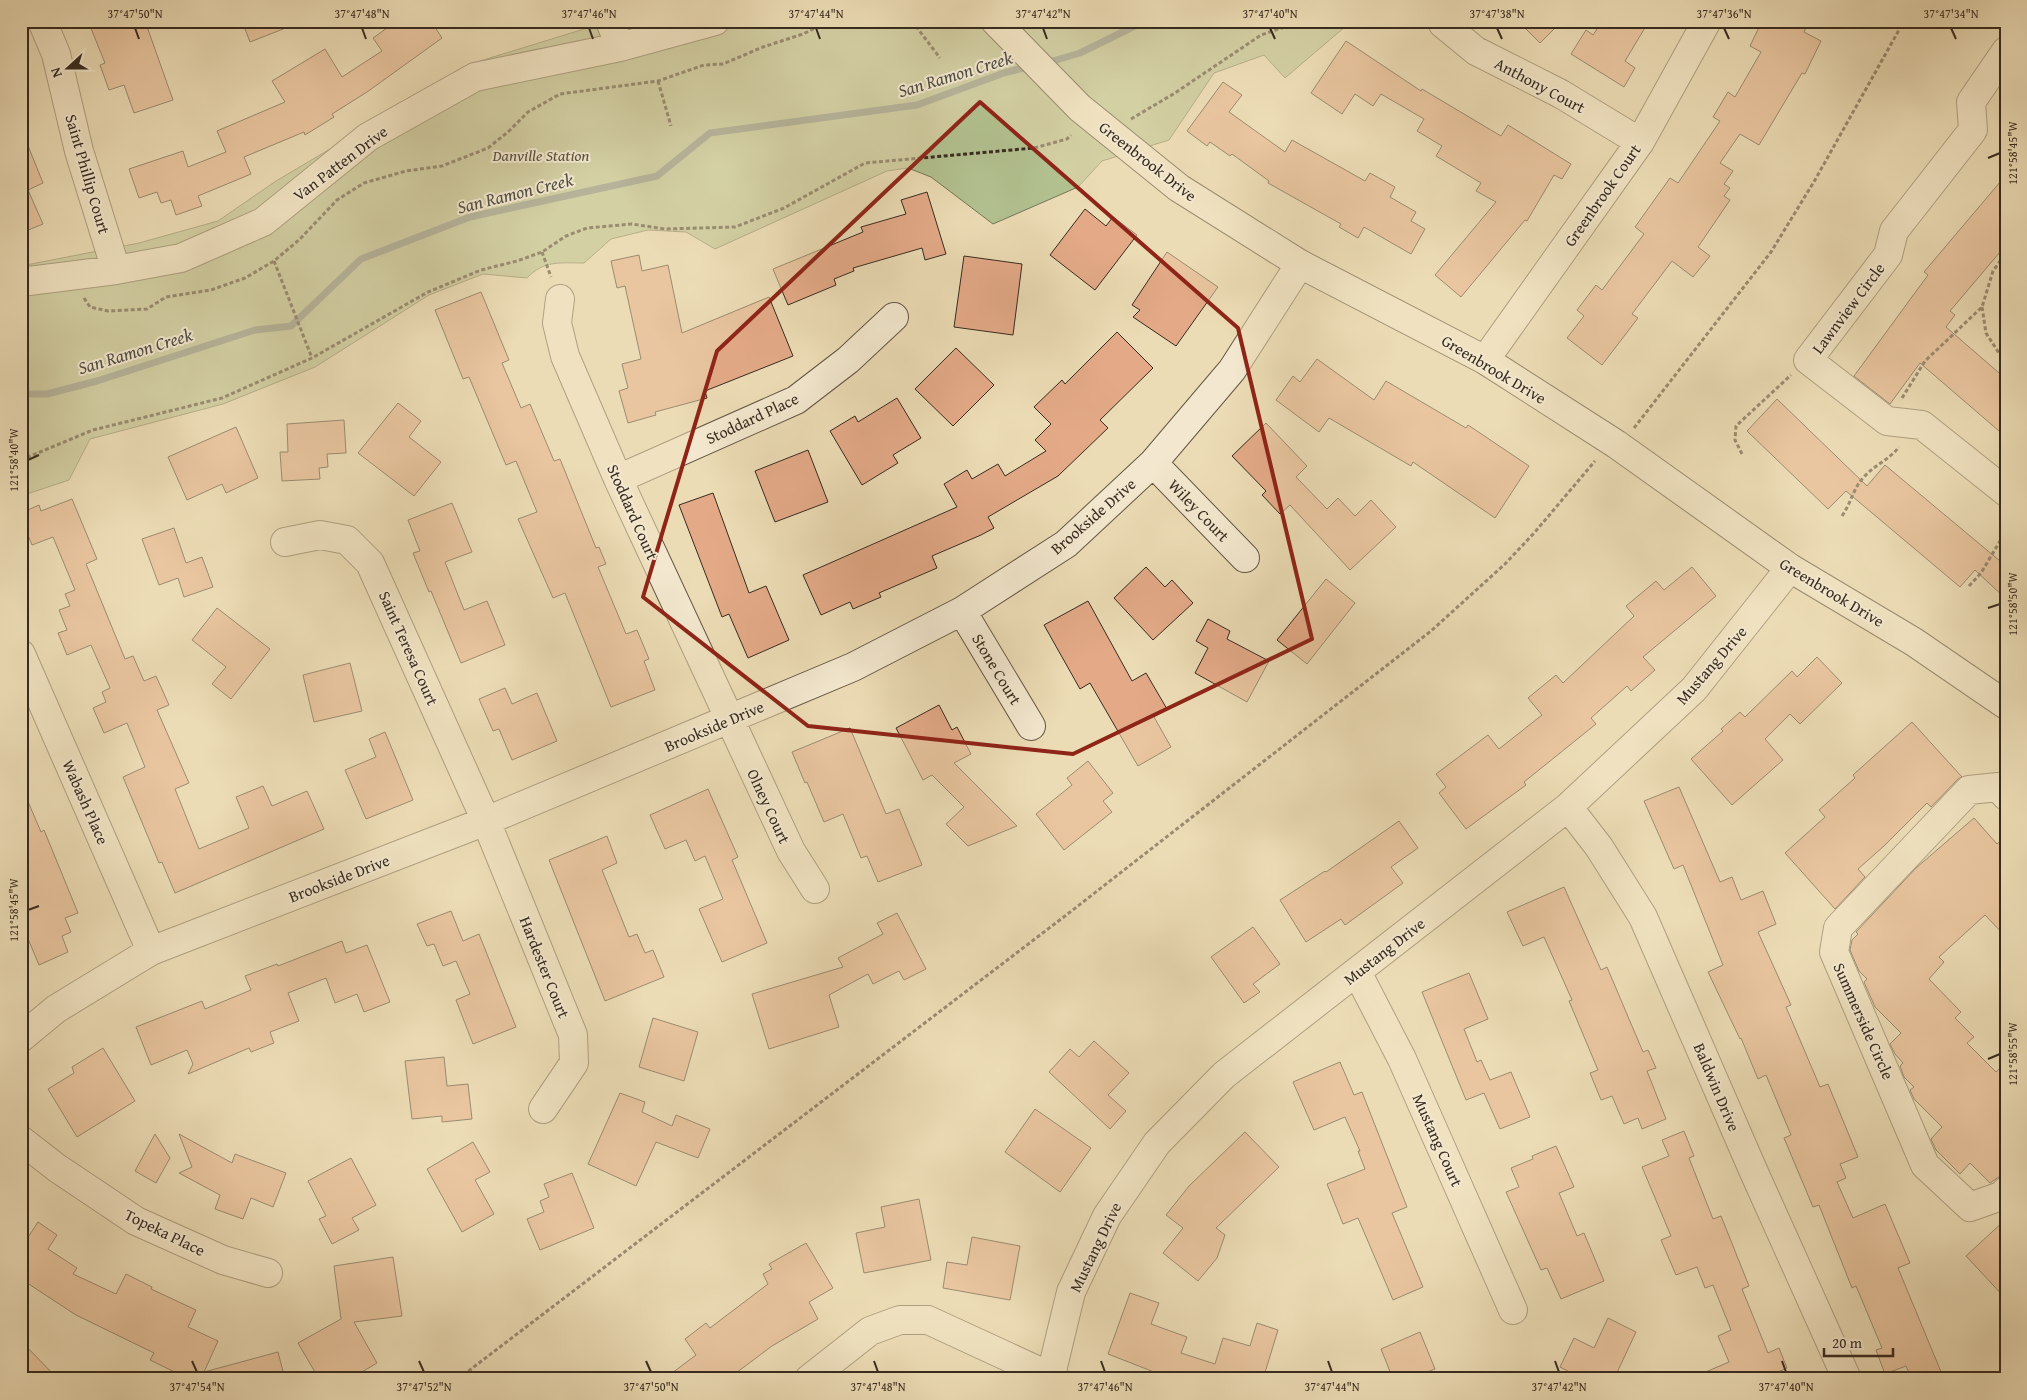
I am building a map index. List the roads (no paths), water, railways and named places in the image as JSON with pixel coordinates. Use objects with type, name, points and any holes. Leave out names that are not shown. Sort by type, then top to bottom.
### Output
[{"type":"street","name":"Saint Phillip Court","points":[[42,21],[56,54],[79,151],[116,270]]},
{"type":"street","points":[[610,21],[620,47]]},
{"type":"street","name":"Van Patten Drive","points":[[21,282],[116,270],[181,258],[264,222],[368,137],[475,77],[620,47],[715,21]]},
{"type":"street","name":"Greenbrook Court","points":[[1485,360],[1640,142],[1707,21]]},
{"type":"street","name":"Greenbrook Drive","points":[[996,22],[1080,108],[1179,188],[1300,264],[1485,360],[1616,444],[1790,568],[1914,642],[2006,705]]},
{"type":"street","name":"Anthony Court","points":[[1443,24],[1476,51],[1560,94],[1640,142]]},
{"type":"street","name":"Lawnview Circle","points":[[2006,52],[1971,102],[1973,130],[1894,230],[1888,255],[1808,360],[1900,422],[1922,425],[2006,492]]},
{"type":"street","name":"Brookside Drive","points":[[21,1038],[56,1009],[151,951],[486,821],[853,668],[962,611],[1066,544],[1153,463],[1232,370],[1300,264]]},
{"type":"street","name":"Stoddard Court","points":[[560,299],[557,323],[565,356],[618,479],[728,720]]},
{"type":"street","name":"Stoddard Place","points":[[618,479],[796,400],[848,360],[894,317]]},
{"type":"street","name":"Wiley Court","points":[[1153,463],[1245,558]]},
{"type":"street","name":"Saint Teresa Court","points":[[285,542],[320,535],[347,540],[370,562],[486,821]]},
{"type":"street","name":"Mustang Drive","points":[[1052,1378],[1071,1292],[1075,1283],[1107,1216],[1157,1143],[1224,1075],[1568,807],[1694,689],[1790,568]]},
{"type":"street","name":"Stone Court","points":[[962,611],[1031,726]]},
{"type":"street","name":"Wabash Place","points":[[21,654],[151,951]]},
{"type":"street","name":"Olney Court","points":[[728,720],[790,851],[815,889]]},
{"type":"street","name":"Summerside Circle","points":[[2003,788],[1969,790],[1838,928],[1834,952],[1925,1165],[1970,1207],[2001,1196],[2006,1191]]},
{"type":"street","name":"Baldwin Drive","points":[[1568,807],[1599,847],[1643,917],[1753,1170],[1847,1379]]},
{"type":"street","name":"Hardester Court","points":[[486,821],[573,1035],[574,1064],[543,1109]]},
{"type":"street","name":"Mustang Court","points":[[1357,972],[1402,1059],[1513,1310]]},
{"type":"street","name":"Topeka Place","points":[[21,1140],[57,1168],[136,1221],[222,1260],[268,1273]]},
{"type":"street","points":[[809,1379],[870,1331],[900,1320],[928,1320],[1052,1378]]},
{"type":"waterway","name":"San Ramon Creek","points":[[1046,63],[1080,53],[1145,21]]},
{"type":"waterway","name":"San Ramon Creek","points":[[21,394],[47,394],[97,381],[255,330],[291,326],[361,259],[470,217],[657,176],[710,133],[917,105],[1004,73],[1031,66]]},
{"type":"park label","name":"Danville Station","points":[[541,155]]}]
